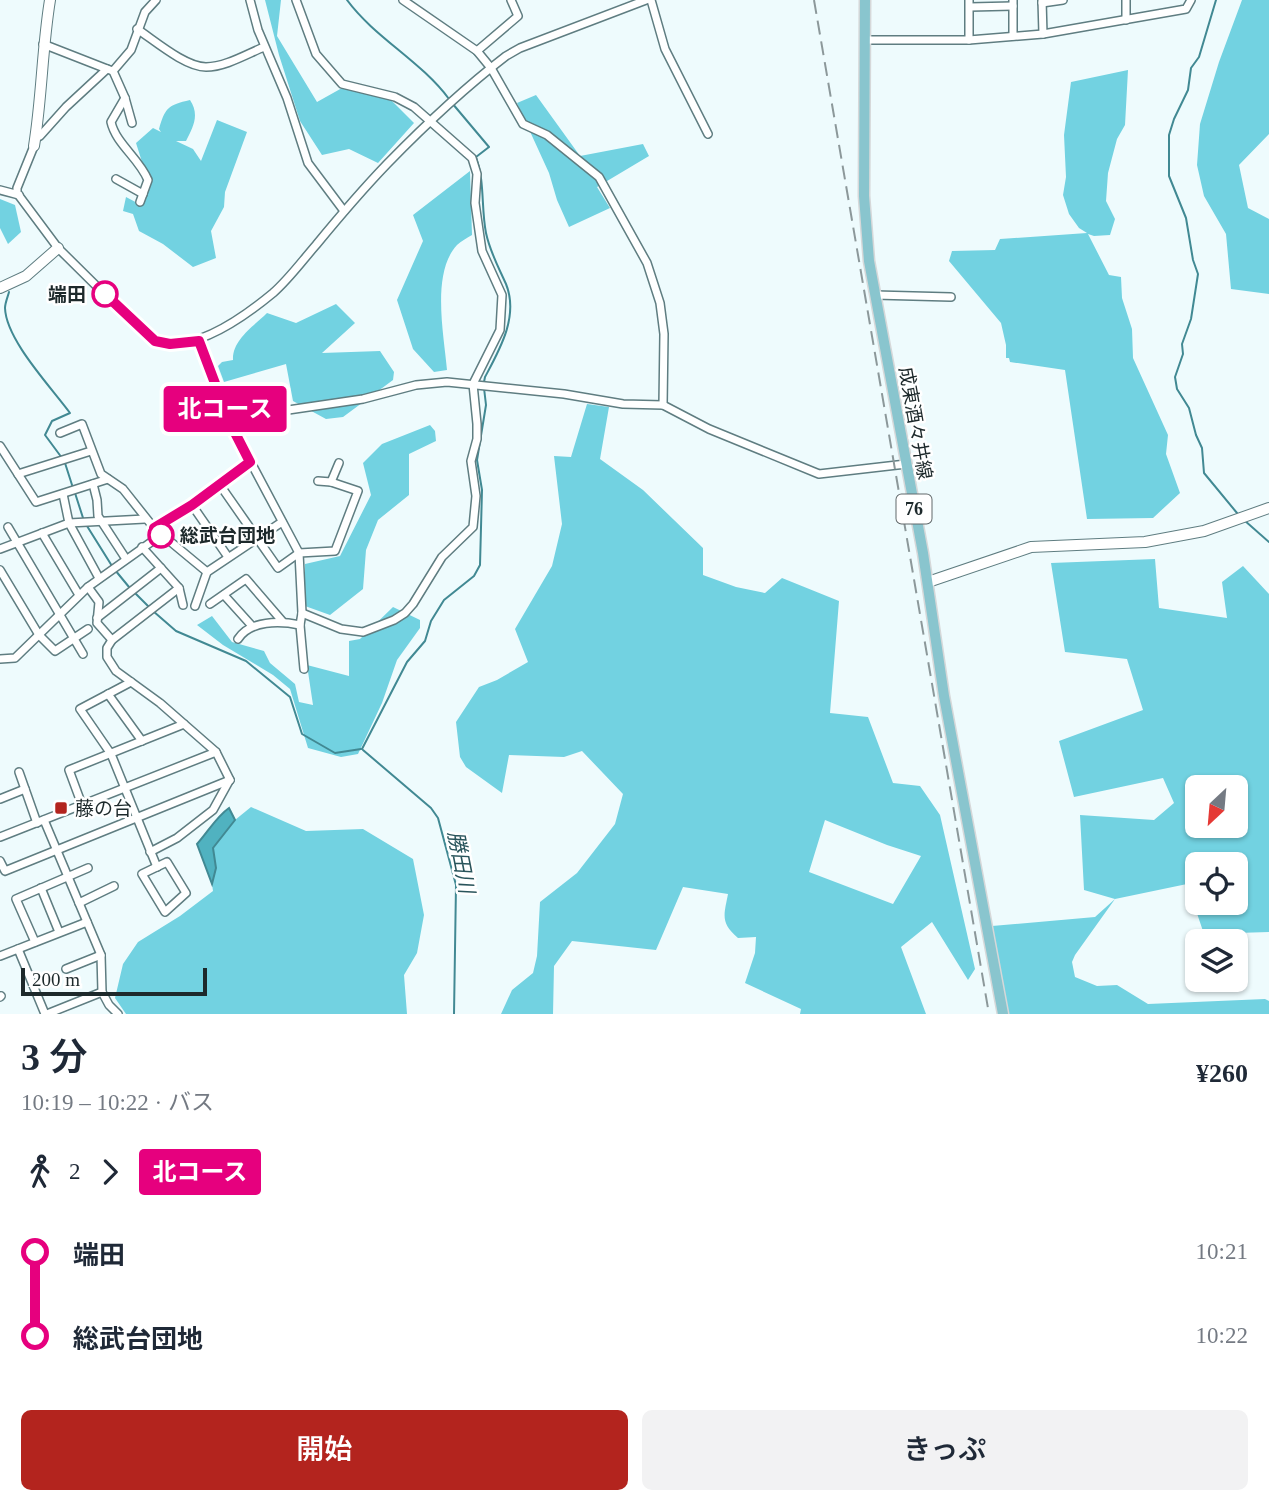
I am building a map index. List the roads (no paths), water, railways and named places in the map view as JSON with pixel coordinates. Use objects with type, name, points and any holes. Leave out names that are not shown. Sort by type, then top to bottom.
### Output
[{"type":"main road","name":"成東酒々井線","points":[[865,0],[863,196],[867,249],[928,582],[944,696],[1003,1014]]},
{"type":"street","points":[[50,0],[43,43],[43,85],[34,142],[17,188],[19,195],[58,248],[149,338],[170,344],[199,341],[274,292],[344,211],[431,120],[491,68],[520,48],[646,0]]},
{"type":"street","points":[[34,142],[66,107],[131,50],[145,12],[156,0]]},
{"type":"street","points":[[250,0],[264,47],[287,99],[308,163],[344,211]]},
{"type":"street","points":[[296,0],[316,54],[342,84],[395,97],[431,120],[472,158],[477,174],[475,204],[482,251],[502,295],[500,330],[473,384],[477,424],[477,439],[471,461],[476,496],[473,527],[442,557],[413,604],[394,620],[363,632],[341,629],[302,613]]},
{"type":"street","points":[[403,0],[477,51],[491,68],[523,124],[547,135],[599,177],[647,262],[660,303],[664,334],[663,405]]},
{"type":"street","points":[[477,51],[518,16],[511,0]]},
{"type":"street","points":[[652,0],[665,49],[708,134]]},
{"type":"street","points":[[1043,34],[1042,2],[1063,0]]},
{"type":"street","points":[[1126,0],[1126,20]]},
{"type":"street","points":[[865,40],[970,40],[1043,34],[1185,9],[1191,0]]},
{"type":"street","points":[[970,40],[969,3],[1013,3],[1013,36]]},
{"type":"street","points":[[138,29],[194,65],[206,67],[264,47]]},
{"type":"street","points":[[43,43],[110,70],[125,97],[132,123]]},
{"type":"street","points":[[125,97],[111,122],[116,135],[144,170],[148,180],[140,202]]},
{"type":"street","points":[[116,179],[143,194]]},
{"type":"street","points":[[0,190],[19,195]]},
{"type":"street","points":[[1,286],[26,276],[58,248]]},
{"type":"street","points":[[875,295],[951,297]]},
{"type":"street","points":[[199,341],[230,423],[299,553],[302,613],[300,625],[304,669]]},
{"type":"street","points":[[230,423],[261,414],[363,399],[416,385],[447,382],[564,394],[623,404],[663,405],[709,429],[819,474],[906,464]]},
{"type":"street","points":[[60,433],[82,425],[102,474],[124,489],[145,519],[161,535],[207,572]]},
{"type":"street","points":[[0,446],[36,502],[108,479]]},
{"type":"street","points":[[18,474],[91,451]]},
{"type":"street","points":[[0,463],[7,456]]},
{"type":"street","points":[[154,528],[192,505],[250,462]]},
{"type":"street","points":[[331,482],[339,463]]},
{"type":"street","points":[[220,485],[278,568],[299,553],[335,551],[358,491],[331,482],[318,481]]},
{"type":"street","points":[[93,484],[100,521],[126,559]]},
{"type":"street","points":[[63,494],[69,523],[99,578]]},
{"type":"street","points":[[192,505],[228,556]]},
{"type":"street","points":[[928,582],[1031,547],[1144,542],[1204,531],[1269,508]]},
{"type":"street","points":[[0,549],[69,523],[145,519]]},
{"type":"street","points":[[195,606],[207,572],[282,522]]},
{"type":"street","points":[[8,527],[83,654]]},
{"type":"street","points":[[42,533],[79,595]]},
{"type":"street","points":[[0,659],[15,658],[88,587],[161,535]]},
{"type":"street","points":[[142,547],[179,588],[183,605]]},
{"type":"street","points":[[97,618],[161,568]]},
{"type":"street","points":[[0,570],[39,635],[55,651],[88,629]]},
{"type":"street","points":[[210,604],[246,579],[283,622]]},
{"type":"street","points":[[88,587],[99,602],[97,623],[112,640]]},
{"type":"street","points":[[179,588],[112,640],[107,648],[107,657],[116,671],[184,723],[216,752],[230,780]]},
{"type":"street","points":[[224,595],[252,626]]},
{"type":"street","points":[[238,639],[252,626],[283,622],[300,625]]},
{"type":"street","points":[[131,682],[80,709],[111,754],[157,867]]},
{"type":"street","points":[[108,694],[142,741]]},
{"type":"street","points":[[82,805],[69,770],[184,723]]},
{"type":"street","points":[[0,837],[216,752]]},
{"type":"street","points":[[19,772],[101,955],[102,992],[118,1014]]},
{"type":"street","points":[[0,861],[5,871],[230,780]]},
{"type":"street","points":[[150,852],[177,838],[213,810],[230,780]]},
{"type":"street","points":[[0,799],[25,789]]},
{"type":"street","points":[[167,862],[186,893],[164,912],[142,874],[157,867],[167,862]]},
{"type":"street","points":[[35,942],[16,899],[88,868]]},
{"type":"street","points":[[79,903],[114,886]]},
{"type":"street","points":[[41,888],[60,933]]},
{"type":"street","points":[[0,956],[87,922]]},
{"type":"street","points":[[18,949],[46,1014],[102,992]]},
{"type":"street","points":[[66,969],[101,955]]},
{"type":"waterway","points":[[347,0],[358,14],[438,85],[449,99]]},
{"type":"waterway","points":[[1216,0],[1199,57],[1191,68],[1188,90],[1169,135],[1169,176],[1186,218],[1198,274],[1191,319],[1175,377],[1177,389],[1189,408],[1202,448],[1204,473],[1237,513]]},
{"type":"waterway","points":[[452,103],[489,147],[476,157],[481,176],[486,233],[509,296],[506,332],[484,382]]},
{"type":"waterway","points":[[9,292],[5,308],[13,334],[31,363],[70,413],[52,421],[45,435],[62,458]]},
{"type":"waterway","points":[[362,749],[407,662],[425,641],[431,621],[444,600],[474,576],[480,565],[482,490],[477,460],[486,405],[484,388]]},
{"type":"waterway","points":[[65,463],[73,488]]},
{"type":"waterway","points":[[75,493],[84,521]]},
{"type":"waterway","points":[[1244,520],[1269,542]]},
{"type":"waterway","points":[[87,526],[112,566]]},
{"type":"waterway","points":[[115,570],[129,587]]},
{"type":"waterway","points":[[133,591],[149,607]]},
{"type":"waterway","points":[[153,611],[176,631],[246,661],[290,697],[302,734],[335,753],[361,749]]},
{"type":"waterway","name":"勝田川","points":[[363,750],[431,808],[438,818],[456,885],[454,1014]]},
{"type":"railway","points":[[814,0],[989,1014]]},
{"type":"place","name":"端田","points":[[105,294]]},
{"type":"place","name":"総武台団地","points":[[161,535]]},
{"type":"place","name":"藤の台","points":[[61,808]]}]
